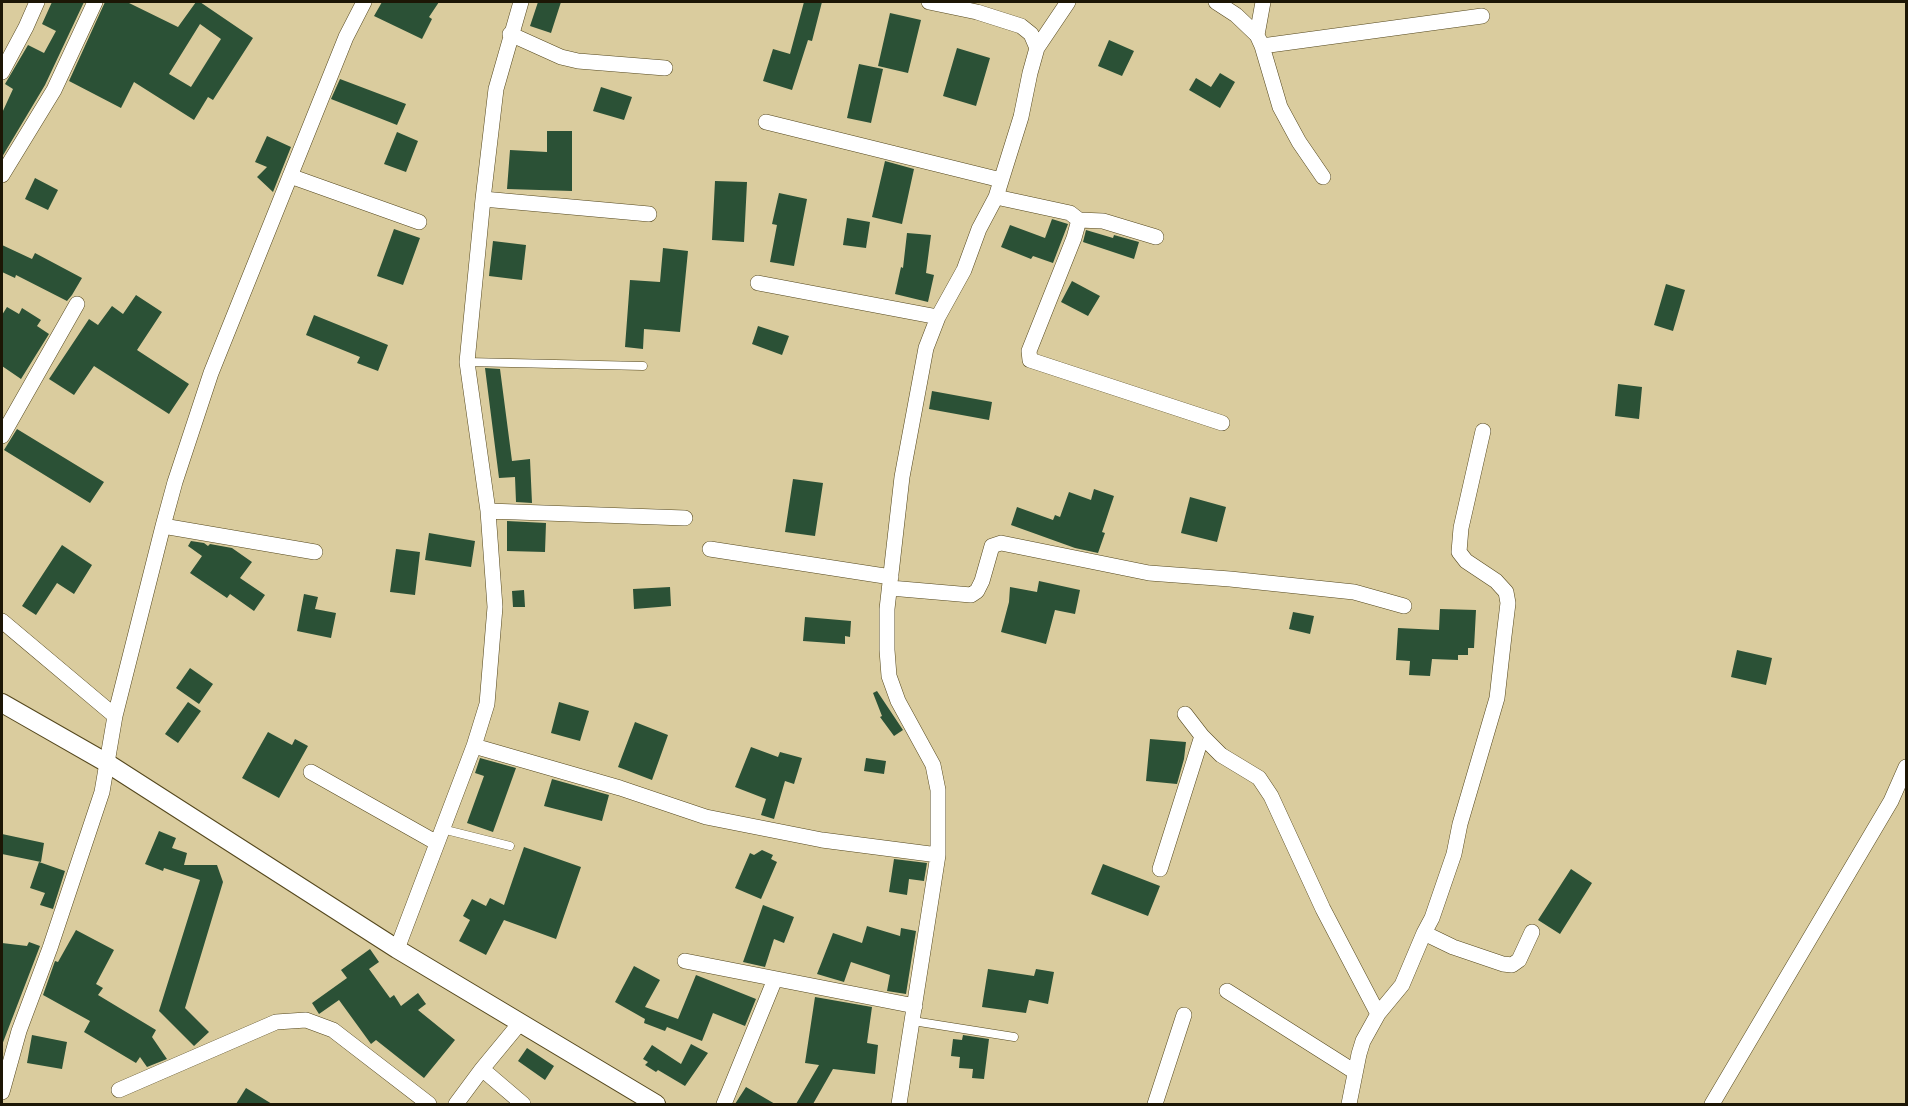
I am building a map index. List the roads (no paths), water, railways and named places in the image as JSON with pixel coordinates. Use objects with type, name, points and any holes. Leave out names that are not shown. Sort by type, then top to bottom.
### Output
[{"type":"street","points":[[2,72],[37,2]]},
{"type":"street","points":[[2,175],[54,90],[95,2]]},
{"type":"street","points":[[2,1092],[19,1031],[50,948],[102,792],[115,716],[163,526],[211,373],[346,37],[364,2]]},
{"type":"street","points":[[396,949],[474,746],[487,704],[495,607],[488,511],[467,362],[496,89],[521,2]]},
{"type":"street","points":[[929,2],[977,12],[1021,26],[1031,34],[1037,48]]},
{"type":"street","points":[[899,1104],[938,855],[938,790],[933,765],[898,701],[889,676],[887,640],[890,582],[908,437],[926,348],[938,317],[964,270],[979,229],[996,197],[1021,117],[1037,48],[1068,2]]},
{"type":"street","points":[[1216,2],[1236,15],[1260,40]]},
{"type":"street","points":[[1263,2],[1260,40],[1280,107],[1299,142],[1323,177]]},
{"type":"street","points":[[1260,40],[1482,16]]},
{"type":"street","points":[[510,34],[561,57],[578,61],[665,68]]},
{"type":"street","points":[[766,122],[1001,180]]},
{"type":"street","points":[[290,176],[419,222]]},
{"type":"street","points":[[996,197],[1070,213],[1079,220],[1103,221],[1156,237]]},
{"type":"street","points":[[483,199],[649,214]]},
{"type":"street","points":[[1079,220],[1029,351],[1029,360],[1222,423]]},
{"type":"street","points":[[758,283],[938,317]]},
{"type":"street","points":[[2,436],[76,304]]},
{"type":"street","points":[[1348,1104],[1363,1041],[1378,1014],[1402,985],[1431,918],[1454,854],[1460,824],[1497,698],[1507,614],[1506,592],[1496,581],[1466,561],[1460,552],[1461,528],[1483,431]]},
{"type":"street","points":[[488,511],[685,518]]},
{"type":"street","points":[[163,526],[315,552]]},
{"type":"street","points":[[710,549],[971,595],[977,591],[982,581],[992,546],[1001,543],[1149,573],[1354,592],[1404,606]]},
{"type":"street","points":[[2,621],[115,716]]},
{"type":"street","points":[[2,703],[107,763],[396,949],[656,1104]]},
{"type":"street","points":[[1185,714],[1221,755],[1259,778],[1271,796],[1323,909],[1378,1014]]},
{"type":"street","points":[[1160,869],[1202,736]]},
{"type":"street","points":[[474,746],[620,788],[706,817],[822,840],[938,855]]},
{"type":"street","points":[[1712,1104],[1891,801],[1906,767]]},
{"type":"street","points":[[311,772],[439,836]]},
{"type":"street","points":[[1424,933],[1453,946],[1503,964],[1512,965],[1519,960],[1532,932]]},
{"type":"street","points":[[685,962],[775,980],[914,1014]]},
{"type":"street","points":[[724,1104],[775,980]]},
{"type":"street","points":[[1227,991],[1355,1071]]},
{"type":"street","points":[[1155,1104],[1184,1014]]},
{"type":"street","points":[[119,1090],[276,1022],[306,1020],[333,1030],[429,1104]]},
{"type":"street","points":[[456,1104],[520,1023]]},
{"type":"street","points":[[482,1069],[523,1104]]},
{"type":"lane","points":[[467,362],[644,366]]},
{"type":"lane","points":[[439,836],[510,846]]},
{"type":"lane","points":[[914,1014],[1014,1037]]}]
